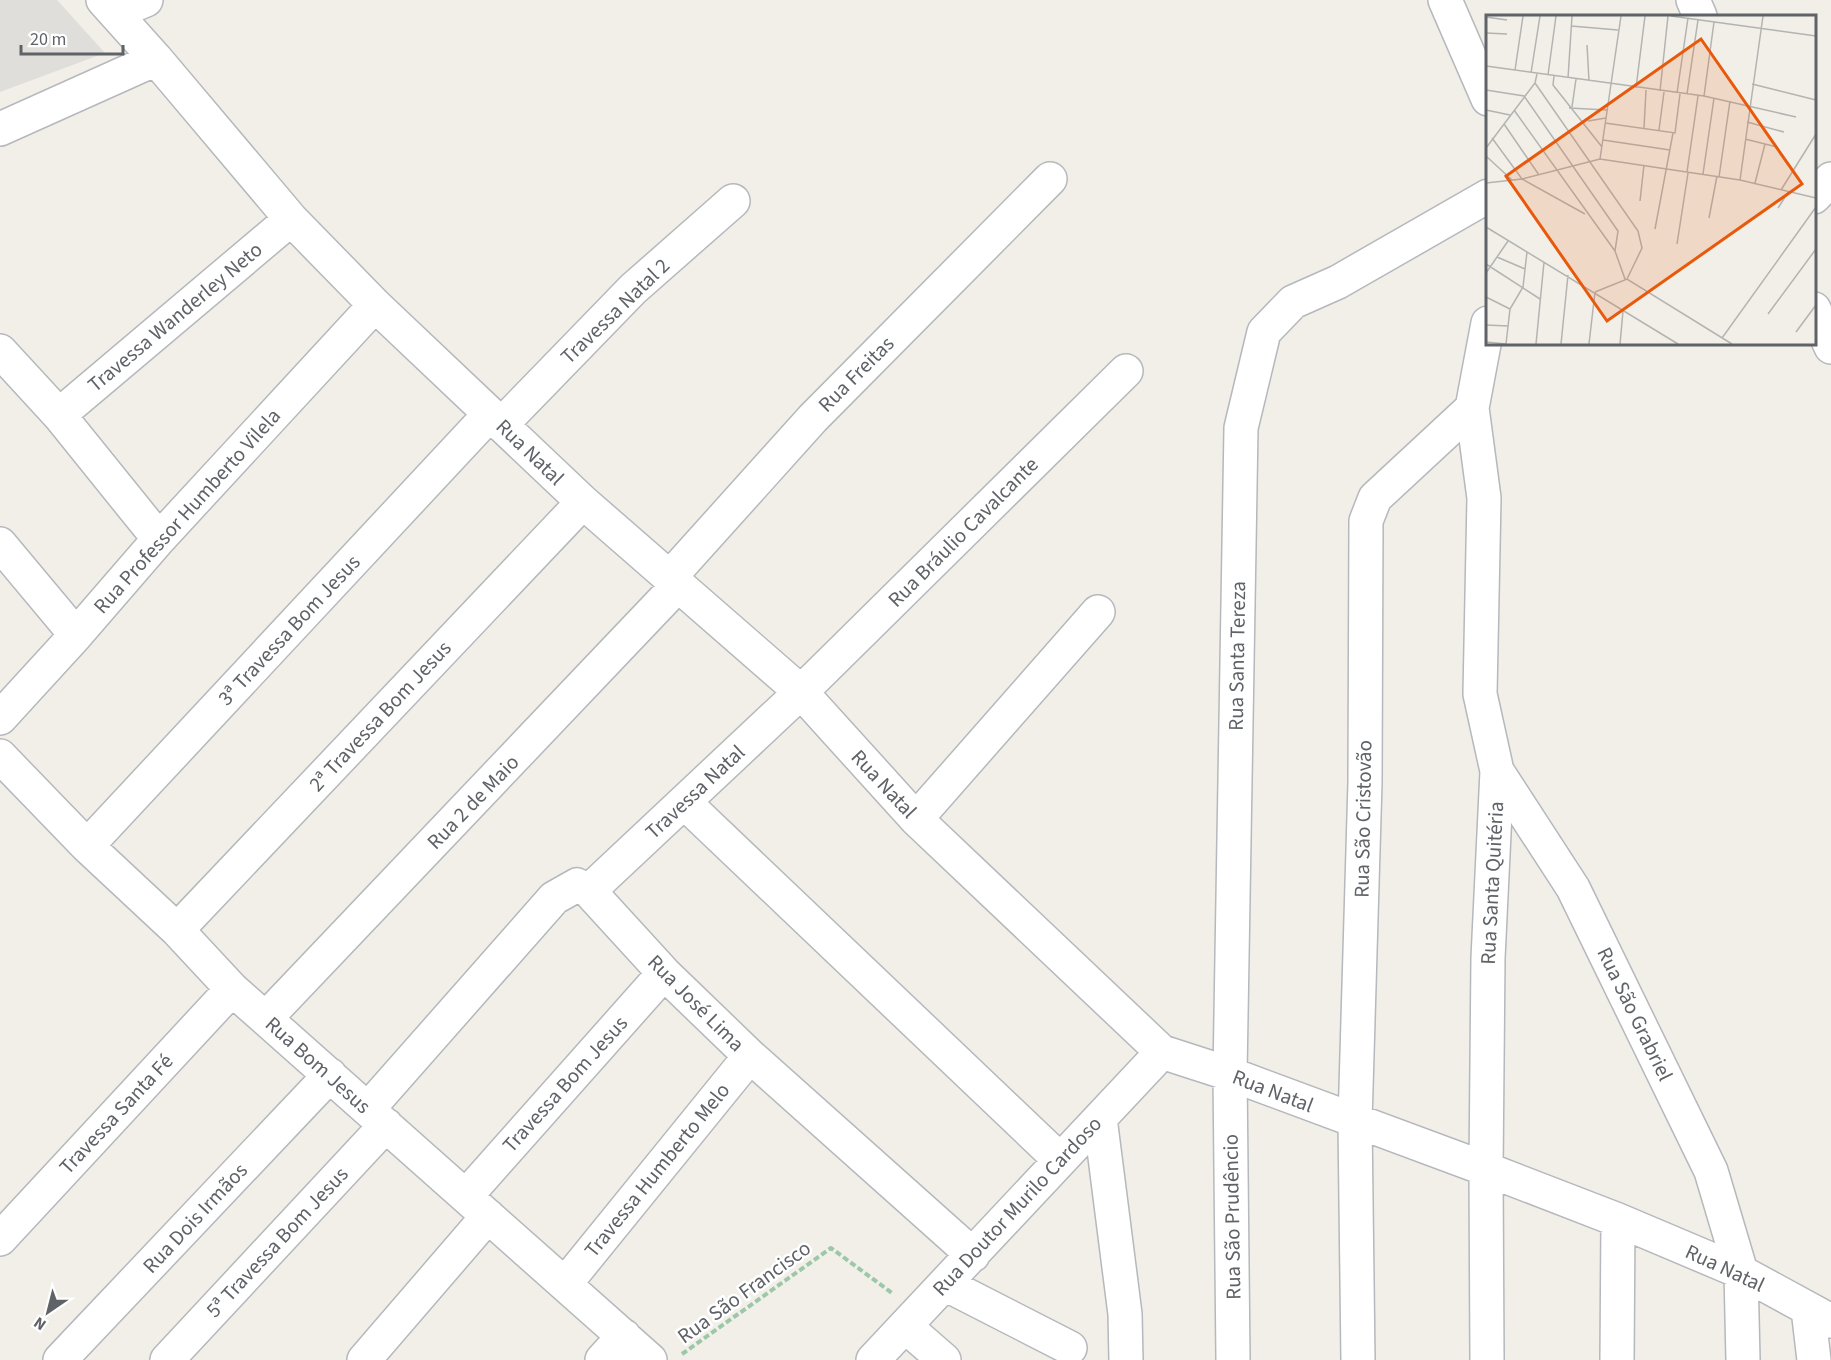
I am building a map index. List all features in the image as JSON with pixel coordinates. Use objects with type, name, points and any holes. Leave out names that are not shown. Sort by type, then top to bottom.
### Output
[{"type":"street","points":[[109,7],[146,0]]},
{"type":"street","points":[[1445,0],[1486,94]]},
{"type":"street","points":[[1693,0],[1700,15]]},
{"type":"street","name":"Rua Natal","points":[[109,7],[291,219],[375,305],[583,502],[801,692],[916,819],[1162,1052],[1230,1074],[1355,1122],[1486,1168],[1618,1220],[1741,1272],[1819,1315]]},
{"type":"street","points":[[0,129],[156,59]]},
{"type":"street","points":[[1816,196],[1831,178]]},
{"type":"street","name":"Rua Freitas","points":[[674,581],[813,418],[1050,179]]},
{"type":"street","name":"Rua Santa Tereza","points":[[1230,1074],[1241,428],[1264,333],[1293,302],[1338,282],[1486,197]]},
{"type":"street","name":"Travessa Natal 2","points":[[495,419],[633,290],[733,201]]},
{"type":"street","name":"Travessa Wanderley Neto","points":[[59,415],[291,219]]},
{"type":"street","name":"Rua Professor Humberto Vilela","points":[[0,718],[159,539],[375,305]]},
{"type":"street","points":[[1816,311],[1831,347]]},
{"type":"street","points":[[1472,408],[1486,334]]},
{"type":"street","points":[[0,351],[59,415],[159,539]]},
{"type":"street","name":"Rua Bráulio Cavalcante","points":[[801,692],[1126,371]]},
{"type":"street","name":"Rua Santa Quitéria","points":[[1472,408],[1484,498],[1480,694],[1497,771],[1488,958],[1487,1360]]},
{"type":"street","name":"Rua São Cristovão","points":[[1358,1360],[1355,1122],[1365,782],[1366,521],[1375,498],[1472,408]]},
{"type":"street","name":"3ª Travessa Bom Jesus","points":[[87,846],[495,419]]},
{"type":"street","name":"2ª Travessa Bom Jesus","points":[[177,930],[583,502]]},
{"type":"street","points":[[0,544],[76,635]]},
{"type":"street","name":"Rua 2 de Maio","points":[[266,1018],[674,581]]},
{"type":"street","points":[[916,819],[1098,612]]},
{"type":"street","name":"Travessa Natal","points":[[589,891],[801,692]]},
{"type":"street","name":"Rua Bom Jesus","points":[[0,756],[87,846],[177,930],[232,988],[650,1360]]},
{"type":"street","name":"Rua São Grabriel","points":[[1497,771],[1573,888],[1711,1171],[1741,1272],[1743,1360]]},
{"type":"street","points":[[684,802],[1060,1160]]},
{"type":"street","name":"5ª Travessa Bom Jesus","points":[[167,1360],[377,1117],[435,1032],[554,898],[577,885],[589,891]]},
{"type":"street","name":"Rua José Lima","points":[[589,891],[664,973],[750,1056],[973,1255]]},
{"type":"street","name":"Travessa Bom Jesus","points":[[364,1360],[477,1206],[664,973]]},
{"type":"street","name":"Travessa Santa Fé","points":[[0,1239],[232,988]]},
{"type":"street","name":"Rua Doutor Murilo Cardoso","points":[[873,1360],[1162,1052]]},
{"type":"street","name":"Travessa Humberto Melo","points":[[565,1284],[750,1056]]},
{"type":"street","name":"Rua São Prudêncio","points":[[1230,1074],[1233,1360]]},
{"type":"street","name":"Rua Dois Irmãos","points":[[60,1360],[330,1075]]},
{"type":"street","points":[[1100,1118],[1125,1314],[1126,1360]]},
{"type":"street","points":[[1617,1360],[1618,1220]]},
{"type":"street","points":[[945,1284],[1070,1348]]},
{"type":"street","points":[[1814,1360],[1819,1315]]},
{"type":"street","points":[[912,1319],[944,1360]]},
{"type":"street","points":[[602,1360],[624,1336]]},
{"type":"path","name":"Rua São Francisco","points":[[674,1360],[831,1248],[912,1319]]},
{"type":"shaded area","points":[[0,0],[57,0],[105,53],[0,92]]}]
